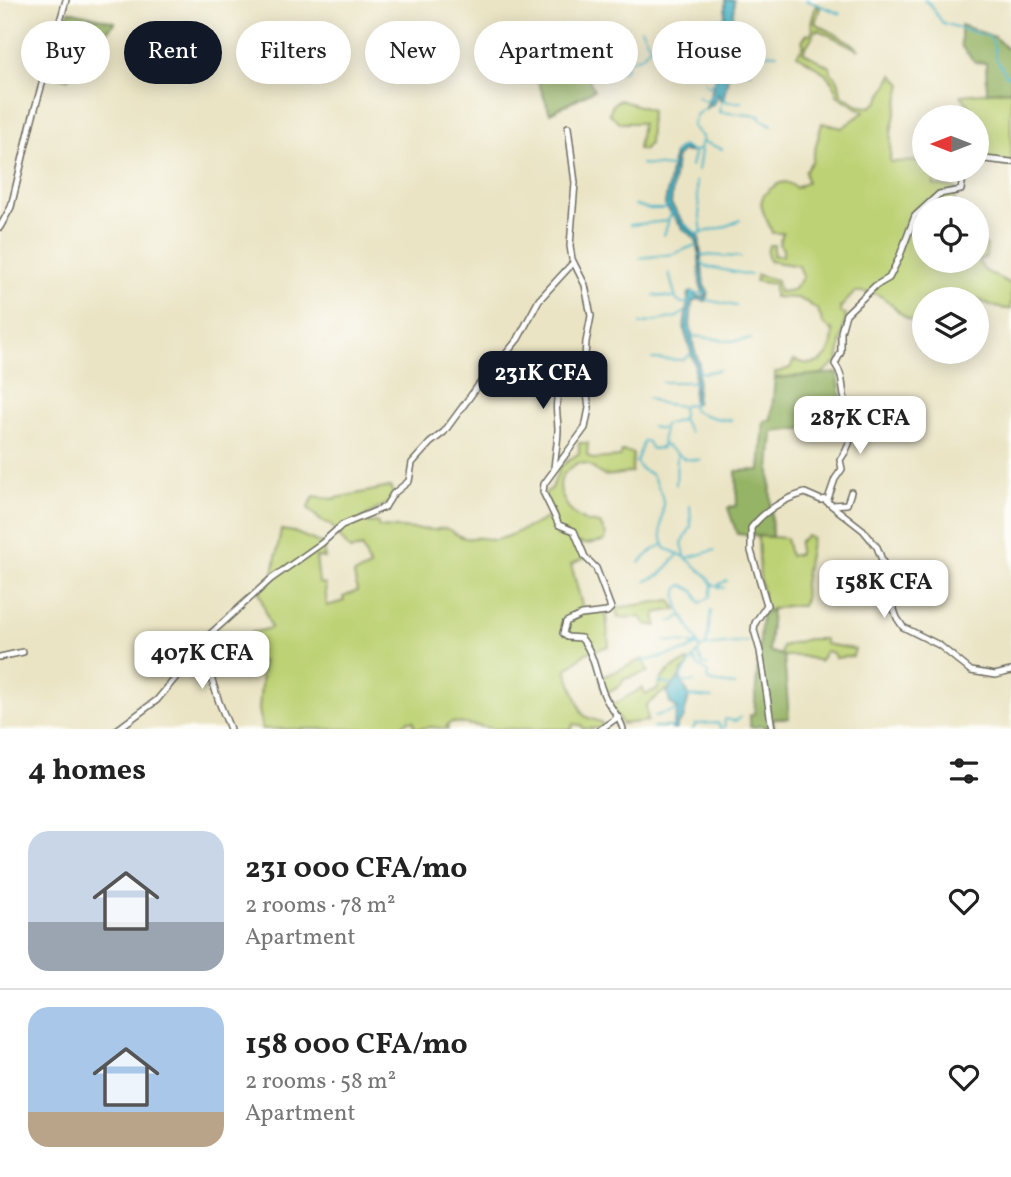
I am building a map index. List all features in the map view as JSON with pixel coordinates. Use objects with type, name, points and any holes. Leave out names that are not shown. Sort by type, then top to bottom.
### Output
[{"type":"street","points":[[0,227],[11,207],[32,119],[66,0]]},
{"type":"street","points":[[568,127],[575,183],[570,246],[572,264],[585,285],[591,316],[584,376],[589,404],[586,423],[570,450],[544,484],[543,492],[559,525],[573,531],[584,555],[596,568],[600,584],[611,606],[603,614],[581,615],[566,622],[563,633],[581,638],[584,642],[600,678],[604,695],[623,729]]},
{"type":"street","points":[[989,159],[1011,162]]},
{"type":"street","points":[[829,503],[837,474],[842,469],[840,460],[848,450],[851,436],[850,409],[845,400],[842,373],[835,364],[841,352],[844,320],[875,286],[888,278],[920,210],[939,194],[961,190],[962,182]]},
{"type":"street","points":[[118,729],[157,699],[182,670],[190,654],[200,643],[271,579],[322,543],[339,527],[385,507],[393,494],[409,481],[412,463],[444,432],[482,379],[518,339],[542,296],[572,264]]},
{"type":"street","points":[[554,469],[558,427],[556,412],[560,392],[562,388],[579,383],[584,376]]},
{"type":"street","points":[[829,503],[847,504],[851,492]]},
{"type":"street","points":[[772,729],[754,630],[755,623],[766,605],[751,551],[751,528],[767,512],[794,496],[805,493],[829,503],[863,530],[877,547],[884,565],[886,587],[903,627],[939,645],[971,671],[995,675],[1011,671]]},
{"type":"street","points":[[200,643],[230,729]]},
{"type":"street","points":[[0,657],[23,652]]},
{"type":"street","points":[[601,729],[618,718]]},
{"type":"green space","points":[[816,6],[820,8],[815,23],[852,43],[859,50],[817,29],[803,52],[830,67],[831,73],[839,82],[841,94],[860,106],[870,107],[878,102],[893,75],[902,84],[891,132],[890,162],[912,161],[912,182],[934,182],[934,185],[955,188],[955,196],[912,196],[912,273],[989,273],[1011,284],[1011,309],[989,304],[989,287],[912,287],[912,320],[879,295],[855,292],[840,308],[841,313],[846,314],[838,361],[821,374],[775,378],[775,373],[790,368],[794,360],[811,364],[823,359],[831,348],[833,331],[823,324],[818,310],[806,302],[797,298],[774,297],[774,284],[755,281],[757,275],[777,280],[779,292],[793,290],[803,277],[799,266],[769,261],[769,245],[774,245],[773,255],[783,256],[783,249],[779,244],[783,233],[772,233],[761,201],[768,191],[779,183],[786,182],[796,188],[807,182],[805,172],[812,161],[822,123],[842,128],[864,112],[837,95],[827,75],[797,55],[804,45],[802,41],[807,34],[811,34]]},
{"type":"green space","points":[[69,11],[115,22],[110,28],[110,21],[66,21]]},
{"type":"green space","points":[[961,25],[995,37],[1011,53],[1011,90],[987,92],[986,63],[975,62],[961,46]]},
{"type":"green space","points":[[539,84],[591,84],[594,90],[550,113]]},
{"type":"green space","points":[[1011,90],[1011,162],[989,159],[989,105],[968,105],[961,95]]},
{"type":"green space","points":[[620,100],[651,110],[649,144],[644,150],[638,149],[642,123],[620,123],[609,113],[614,103]]},
{"type":"green space","points":[[838,373],[844,424],[773,432],[770,470],[772,537],[737,534],[728,508],[737,505],[736,471],[760,470],[764,421],[771,420],[775,378]]},
{"type":"green space","points":[[579,443],[588,443],[587,455],[592,459],[620,457],[622,451],[633,453],[632,472],[605,475],[591,466],[577,463],[564,474],[560,487],[568,507],[585,521],[600,524],[606,535],[605,541],[578,543],[586,558],[571,564],[584,613],[603,611],[606,615],[609,646],[586,653],[566,670],[582,713],[601,722],[604,728],[583,729],[581,725],[573,724],[572,729],[497,729],[452,722],[447,725],[448,729],[415,729],[413,721],[408,721],[398,729],[262,729],[259,709],[263,661],[251,662],[243,635],[271,628],[259,592],[272,579],[281,530],[294,532],[322,544],[325,558],[316,557],[319,583],[325,584],[327,606],[344,601],[343,597],[357,591],[354,574],[370,567],[362,547],[350,550],[330,524],[321,521],[308,508],[314,496],[332,499],[390,487],[394,495],[390,502],[362,518],[368,523],[377,522],[379,527],[435,530],[444,528],[465,538],[498,539],[523,530],[553,514],[544,494],[552,488],[560,467],[579,453]]},
{"type":"green space","points":[[758,536],[786,538],[790,556],[799,554],[799,542],[806,536],[812,537],[802,606],[786,606],[766,611],[760,578]]},
{"type":"green space","points":[[670,600],[677,609],[655,613],[657,626],[646,624],[641,617],[618,618],[616,608]]},
{"type":"green space","points":[[772,609],[769,651],[784,656],[789,718],[773,719],[774,729],[765,729],[764,726],[750,727],[750,715],[754,714],[762,614]]},
{"type":"green space","points":[[808,639],[825,639],[825,644],[855,649],[853,656],[835,658],[833,653],[825,651],[820,661],[801,656],[781,656],[782,646]]},
{"type":"green space","points":[[643,659],[648,672],[624,679],[613,690],[603,691],[600,678]]},
{"type":"green space","points":[[688,661],[689,665],[682,671],[677,682],[646,705],[648,721],[622,724],[611,706],[642,688],[646,694],[658,689],[669,671]]},
{"type":"water","points":[[725,0],[734,0],[733,21],[725,21]]},
{"type":"water","points":[[714,84],[726,84],[723,100],[720,100],[718,93],[713,104],[706,108]]},
{"type":"water","points":[[682,146],[689,152],[682,151],[676,158],[671,204],[688,229],[699,236],[704,286],[708,291],[706,301],[697,299],[692,302],[690,325],[699,363],[696,403],[693,403],[695,365],[684,329],[689,293],[705,297],[700,284],[699,251],[695,238],[685,231],[665,205],[674,154]]},
{"type":"water","points":[[680,677],[689,696],[683,719],[677,729],[672,729],[678,709],[670,703],[667,692]]},
{"type":"waterway","points":[[806,0],[841,14]]},
{"type":"waterway","points":[[924,0],[931,5],[943,23],[990,37],[996,58],[1006,75],[1011,76]]},
{"type":"waterway","points":[[638,57],[653,43],[668,43],[696,25],[716,24],[723,18]]},
{"type":"waterway","points":[[641,29],[649,44]]},
{"type":"waterway","points":[[766,54],[777,54]]},
{"type":"waterway","points":[[706,84],[709,87],[712,84]]},
{"type":"waterway","points":[[697,96],[704,101],[710,98]]},
{"type":"waterway","points":[[723,98],[727,102],[742,102]]},
{"type":"waterway","points":[[722,100],[719,112],[760,116],[760,119],[772,125]]},
{"type":"waterway","points":[[675,154],[682,146],[693,152],[700,149],[703,138],[692,126],[696,115],[705,108]]},
{"type":"waterway","points":[[704,142],[722,149]]},
{"type":"waterway","points":[[698,170],[701,151]]},
{"type":"waterway","points":[[691,166],[694,154]]},
{"type":"waterway","points":[[641,164],[671,167]]},
{"type":"waterway","points":[[696,181],[702,234]]},
{"type":"waterway","points":[[635,205],[649,209],[665,209],[667,206]]},
{"type":"waterway","points":[[630,225],[668,221],[672,212]]},
{"type":"waterway","points":[[697,234],[740,220]]},
{"type":"waterway","points":[[664,235],[668,223]]},
{"type":"waterway","points":[[685,224],[697,234]]},
{"type":"waterway","points":[[640,258],[673,254],[696,245]]},
{"type":"waterway","points":[[701,255],[741,257]]},
{"type":"waterway","points":[[701,262],[707,267],[751,275]]},
{"type":"waterway","points":[[669,273],[676,299],[681,303],[688,303]]},
{"type":"waterway","points":[[692,293],[706,294]]},
{"type":"waterway","points":[[654,295],[674,298]]},
{"type":"waterway","points":[[707,300],[736,306]]},
{"type":"waterway","points":[[640,324],[677,317],[685,312]]},
{"type":"waterway","points":[[693,336],[731,341],[751,339]]},
{"type":"waterway","points":[[652,359],[683,360],[691,354]]},
{"type":"waterway","points":[[698,369],[703,373],[719,370]]},
{"type":"waterway","points":[[662,382],[696,382]]},
{"type":"waterway","points":[[648,398],[659,403],[680,406]]},
{"type":"waterway","points":[[680,678],[700,649],[678,604],[678,588],[683,585],[694,591],[700,603],[710,597],[712,585],[708,577],[685,557],[665,548],[661,532],[663,503],[658,486],[651,474],[641,469],[636,462],[644,441],[647,441],[652,449],[662,448],[664,425],[681,420],[682,407],[686,404],[693,405],[694,400]]},
{"type":"waterway","points":[[692,406],[694,411],[703,415],[731,420]]},
{"type":"waterway","points":[[682,419],[690,433]]},
{"type":"waterway","points":[[652,427],[661,429]]},
{"type":"waterway","points":[[663,444],[685,459],[701,460]]},
{"type":"waterway","points":[[676,485],[677,454]]},
{"type":"waterway","points":[[685,556],[682,543],[691,527],[690,505]]},
{"type":"waterway","points":[[639,563],[662,545]]},
{"type":"waterway","points":[[687,558],[715,550]]},
{"type":"waterway","points":[[646,581],[660,575],[677,556]]},
{"type":"waterway","points":[[719,588],[719,584],[727,581]]},
{"type":"waterway","points":[[712,584],[724,588]]},
{"type":"waterway","points":[[706,647],[711,611]]},
{"type":"waterway","points":[[671,621],[681,615]]},
{"type":"waterway","points":[[664,641],[693,645],[696,643]]},
{"type":"waterway","points":[[701,648],[747,642]]},
{"type":"waterway","points":[[641,662],[685,651],[697,645]]},
{"type":"waterway","points":[[698,654],[703,665],[708,665]]},
{"type":"waterway","points":[[695,660],[697,665],[708,672],[707,679],[735,685]]},
{"type":"waterway","points":[[659,682],[672,685]]},
{"type":"waterway","points":[[682,682],[694,682]]},
{"type":"waterway","points":[[689,696],[712,698]]},
{"type":"waterway","points":[[655,716],[677,710]]},
{"type":"waterway","points":[[724,729],[725,719],[735,721],[741,717]]},
{"type":"waterway","points":[[693,729],[696,724],[718,723],[721,729]]},
{"type":"waterway","points":[[653,727],[673,727]]}]
